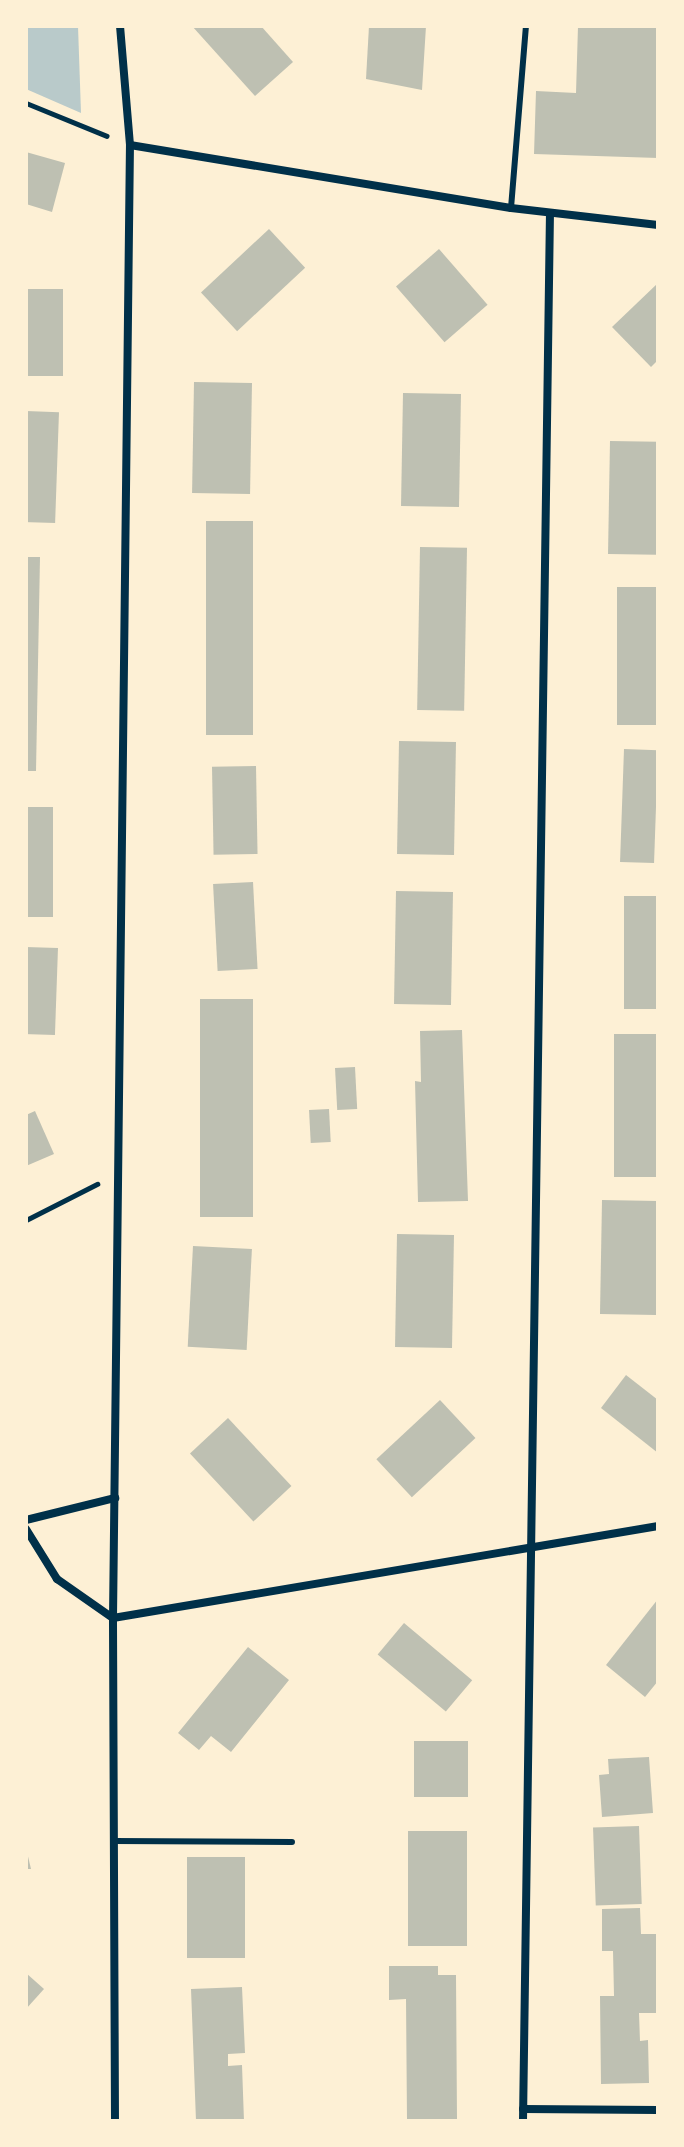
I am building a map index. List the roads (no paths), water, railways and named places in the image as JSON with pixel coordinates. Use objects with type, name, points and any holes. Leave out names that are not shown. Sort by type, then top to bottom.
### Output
[{"type":"street","points":[[115,2121],[113,1618],[130,145],[120,26]]},
{"type":"street","points":[[130,145],[511,208],[658,225]]},
{"type":"street","points":[[523,2121],[535,1549],[550,213]]},
{"type":"street","points":[[26,1520],[115,1498]]},
{"type":"street","points":[[26,1529],[57,1579],[113,1618],[658,1526]]},
{"type":"street","points":[[523,2109],[658,2110]]},
{"type":"lane","points":[[511,208],[526,26]]},
{"type":"lane","points":[[114,1841],[292,1842]]}]
